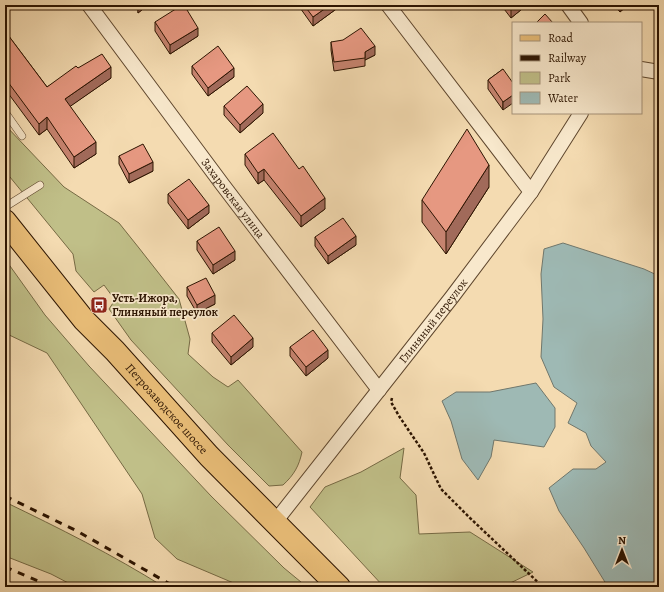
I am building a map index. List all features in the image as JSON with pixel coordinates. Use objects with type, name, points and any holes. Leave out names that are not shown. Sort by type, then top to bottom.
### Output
[{"type":"main road","name":"Петрозаводское шоссе","points":[[5,221],[84,320],[115,351],[209,456],[339,587]]},
{"type":"street","name":"Захаровская улица","points":[[89,5],[222,184],[384,384]]},
{"type":"street","points":[[388,5],[531,192]]},
{"type":"street","points":[[568,5],[579,22]]},
{"type":"street","points":[[642,69],[659,72]]},
{"type":"street","name":"Глиняный переулок","points":[[275,522],[452,297],[531,192],[580,114]]},
{"type":"lane","points":[[5,112],[22,136]]},
{"type":"lane","points":[[5,207],[40,185]]},
{"type":"path","points":[[384,384],[392,386],[391,402],[424,453],[441,489],[543,587]]},
{"type":"green space","points":[[5,125],[64,187],[119,223],[139,248],[179,299],[190,339],[188,354],[213,377],[228,387],[238,380],[302,452],[296,470],[283,485],[269,486],[228,445],[131,340],[109,309],[115,300],[104,285],[94,292],[76,271],[73,254],[5,171]]},
{"type":"green space","points":[[5,259],[45,315],[89,366],[211,496],[284,568],[307,587],[243,587],[177,559],[155,538],[142,494],[47,353],[5,333]]},
{"type":"green space","points":[[404,448],[400,478],[416,495],[419,534],[470,532],[533,572],[502,587],[384,587],[310,507],[325,487],[361,472]]},
{"type":"green space","points":[[5,502],[86,542],[164,587],[76,587],[51,574],[5,556]]},
{"type":"water","points":[[563,243],[644,269],[659,276],[659,587],[608,587],[559,511],[549,488],[573,469],[596,469],[606,462],[591,446],[586,433],[568,423],[577,403],[554,387],[541,357],[543,319],[541,274],[544,249]]},
{"type":"water","points":[[536,383],[555,408],[555,427],[544,447],[494,440],[491,457],[478,480],[462,459],[451,421],[442,401],[456,392],[490,392]]},
{"type":"building","points":[[184,5],[198,28],[170,45],[155,22]]},
{"type":"building","points":[[304,5],[330,5],[313,17]]},
{"type":"building","points":[[508,5],[516,5],[511,9]]},
{"type":"building","points":[[545,14],[552,22],[537,22]]},
{"type":"building","points":[[659,16],[659,24],[655,20]]},
{"type":"building","points":[[361,28],[375,46],[365,52],[365,58],[334,62],[331,42],[343,40]]},
{"type":"building","points":[[5,31],[47,87],[76,66],[78,68],[102,54],[111,67],[65,99],[96,142],[74,157],[47,117],[39,124],[5,78]]},
{"type":"building","points":[[218,46],[234,68],[208,88],[192,66]]},
{"type":"building","points":[[503,69],[512,82],[512,96],[503,102],[488,80]]},
{"type":"building","points":[[247,86],[263,104],[240,125],[224,106]]},
{"type":"building","points":[[467,129],[489,165],[446,232],[422,200]]},
{"type":"building","points":[[273,133],[299,169],[303,166],[325,198],[301,216],[264,169],[258,173],[245,154]]},
{"type":"building","points":[[143,144],[153,162],[129,174],[119,156]]},
{"type":"building","points":[[189,179],[209,205],[188,220],[168,194]]},
{"type":"building","points":[[343,218],[356,236],[328,256],[315,237]]},
{"type":"building","points":[[219,227],[235,251],[213,265],[197,241]]},
{"type":"building","points":[[206,278],[215,295],[197,305],[187,287]]},
{"type":"building","points":[[234,315],[253,338],[231,357],[212,333]]},
{"type":"building","points":[[313,330],[328,350],[306,367],[290,347]]},
{"type":"railway","points":[[5,496],[77,531],[175,587]]},
{"type":"railway","points":[[5,567],[52,587]]},
{"type":"place","name":"Усть-Ижора, Глиняный переулок","points":[[99,305]]}]
